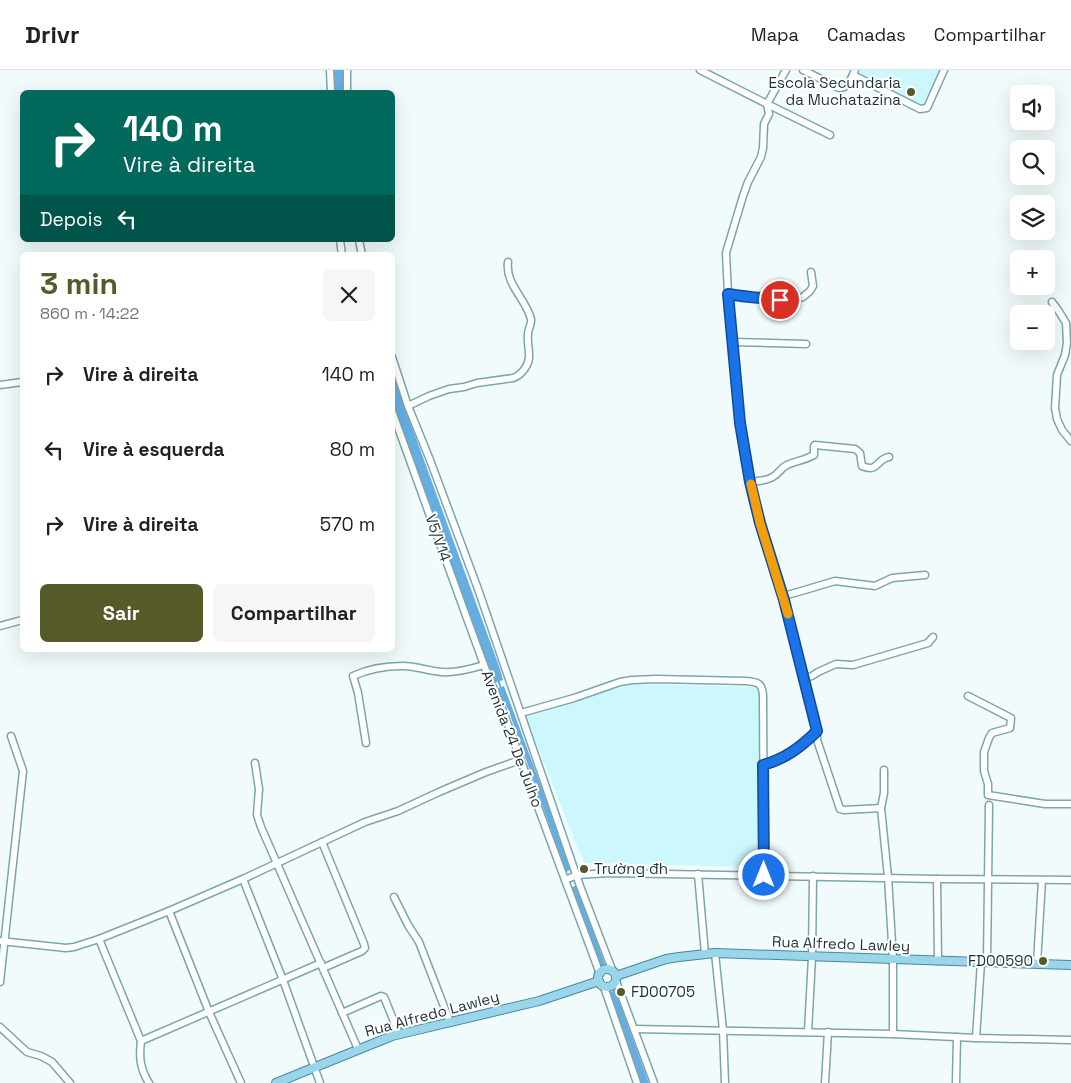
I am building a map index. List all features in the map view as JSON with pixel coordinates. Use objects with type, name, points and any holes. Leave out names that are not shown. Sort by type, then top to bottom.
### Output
[{"type":"main road","name":"Rua Alfredo Lawley","points":[[615,976],[666,959],[715,953],[1070,964]]},
{"type":"main road","points":[[606,970],[615,976],[611,986],[601,980],[606,970]]},
{"type":"main road","name":"Rua Alfredo Lawley","points":[[276,1083],[399,1034],[539,1001],[601,980]]},
{"type":"street","points":[[330,70],[331,90]]},
{"type":"street","points":[[347,70],[347,90]]},
{"type":"street","points":[[700,70],[830,135]]},
{"type":"street","points":[[786,70],[767,104],[769,114],[764,124],[761,157],[748,182],[726,253],[740,423],[750,482],[760,523],[783,596],[817,731],[817,740],[840,809],[882,808]]},
{"type":"street","points":[[803,70],[843,89],[854,73],[920,109],[926,108],[944,70]]},
{"type":"street","points":[[408,406],[438,392],[476,383],[513,378],[522,372],[529,361],[527,340],[531,320],[509,276],[508,262]]},
{"type":"street","points":[[728,294],[789,301],[803,297],[810,291],[813,286],[811,272]]},
{"type":"street","points":[[1052,302],[1066,323],[1068,343],[1057,374],[1055,408],[1062,430],[1071,441]]},
{"type":"street","points":[[733,342],[806,344]]},
{"type":"street","points":[[395,365],[408,406],[478,589],[580,886],[654,1083]]},
{"type":"street","points":[[0,385],[20,382]]},
{"type":"street","name":"V5/V14","points":[[395,419],[484,665]]},
{"type":"street","points":[[750,482],[768,479],[788,465],[806,460],[814,455],[815,445],[855,449],[860,453],[862,466],[871,468],[889,457]]},
{"type":"street","points":[[783,596],[835,580],[875,586],[892,578],[925,575]]},
{"type":"street","points":[[0,626],[20,621]]},
{"type":"street","points":[[804,678],[836,664],[853,665],[928,643],[933,637]]},
{"type":"street","name":"Avenida 24 De Julho","points":[[366,743],[358,693],[353,676],[365,671],[402,666],[441,672],[459,672],[484,665],[506,719],[565,880],[637,1083]]},
{"type":"street","points":[[521,713],[574,698],[620,682],[632,680],[754,682],[760,684],[763,695],[764,875]]},
{"type":"street","points":[[968,696],[1011,718],[1010,728],[992,733],[984,752],[984,771],[988,784],[988,795],[1045,804],[1071,804]]},
{"type":"street","points":[[763,765],[772,763],[791,753],[817,731]]},
{"type":"street","points":[[0,982],[2,942],[23,771],[11,736]]},
{"type":"street","points":[[2,942],[74,947],[100,939],[243,879],[365,822],[398,811],[439,792],[520,760]]},
{"type":"street","points":[[255,763],[259,789],[257,815],[358,1049]]},
{"type":"street","points":[[884,770],[882,808],[893,959],[893,1034]]},
{"type":"street","points":[[976,1038],[984,962],[989,805]]},
{"type":"street","points":[[142,1041],[283,980],[362,951],[365,948],[322,842]]},
{"type":"street","points":[[565,880],[577,875],[604,873],[1071,880]]},
{"type":"street","points":[[698,874],[705,954]]},
{"type":"street","points":[[808,1032],[812,957],[813,876]]},
{"type":"street","points":[[243,879],[283,980],[320,1083]]},
{"type":"street","points":[[937,879],[938,961]]},
{"type":"street","points":[[1037,963],[1042,880]]},
{"type":"street","points":[[394,897],[419,942],[450,1022]]},
{"type":"street","points":[[169,911],[209,1012],[240,1083]]},
{"type":"street","points":[[100,939],[142,1041],[140,1064],[149,1083]]},
{"type":"street","points":[[715,953],[723,1030],[725,1083]]},
{"type":"street","points":[[342,1013],[381,996],[384,997],[399,1034]]},
{"type":"street","points":[[0,1027],[27,1052],[52,1062],[70,1083]]},
{"type":"street","points":[[634,1029],[828,1032],[1071,1040]]},
{"type":"street","points":[[825,1083],[828,1032]]},
{"type":"street","points":[[956,1083],[957,1037]]},
{"type":"shaded area","name":"Escola Secundaria da Muchatazina","points":[[861,70],[942,70],[922,108],[858,75]]},
{"type":"shaded area","points":[[636,684],[756,687],[760,690],[757,859],[749,867],[585,863],[526,717],[602,691]]},
{"type":"water","points":[[334,70],[344,70],[344,90],[335,90]]},
{"type":"water","points":[[395,380],[500,669],[503,680],[494,683],[395,411]]},
{"type":"water","points":[[504,686],[572,869],[566,872],[508,709],[496,689]]},
{"type":"water","points":[[577,885],[605,964],[600,966],[570,888]]},
{"type":"water","points":[[615,990],[649,1083],[641,1083],[609,993]]},
{"type":"waterway","points":[[498,679],[501,689]]},
{"type":"slow traffic","points":[[751,484],[760,523],[788,614]]},
{"type":"place","name":"Escola Secundaria da Muchatazina","points":[[911,92]]},
{"type":"place","name":"Trường đh","points":[[584,869]]},
{"type":"place","name":"FD00590","points":[[1043,961]]},
{"type":"place","name":"FD00705","points":[[621,992]]},
{"type":"route","points":[[764,875],[763,765],[772,763],[791,753],[817,731],[784,600],[760,523],[750,482],[740,423],[728,294],[780,300]]}]
